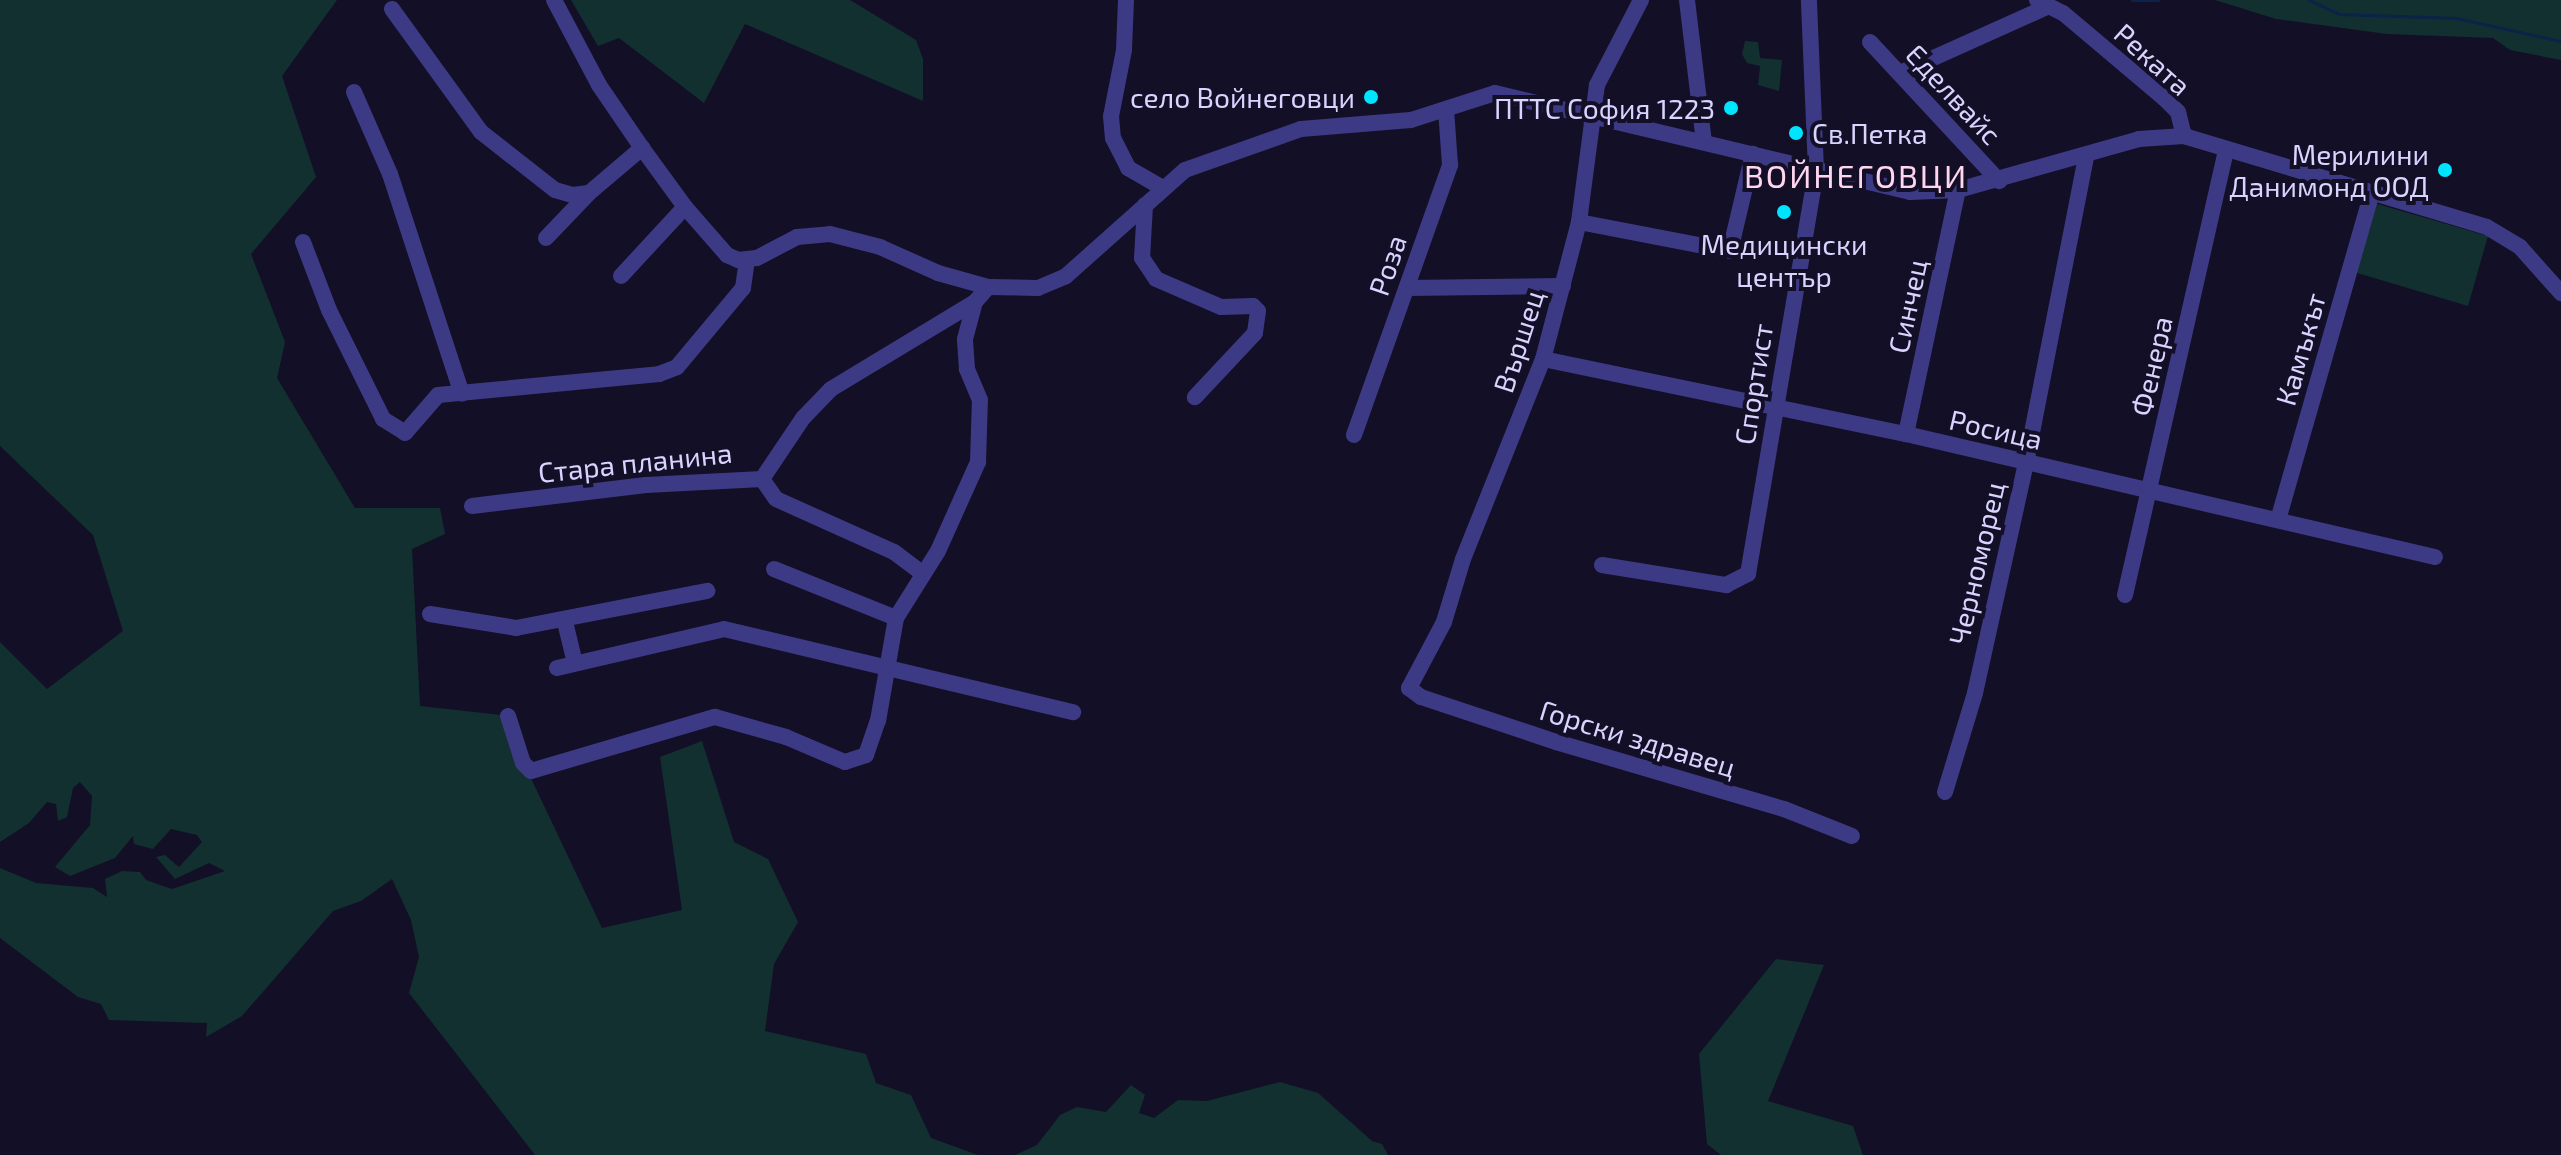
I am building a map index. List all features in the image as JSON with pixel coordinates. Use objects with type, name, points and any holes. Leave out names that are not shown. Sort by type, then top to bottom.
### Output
[{"type":"street","points":[[554,0],[599,85],[685,207],[727,255],[747,261],[797,237],[830,234],[988,287],[1038,288],[1066,276],[1185,170],[1301,129],[1411,120],[1495,93],[1590,112],[1910,192],[1958,190],[1999,181],[2139,139],[2184,136],[2487,227],[2520,247],[2561,293]]},
{"type":"street","points":[[1126,0],[1124,50],[1112,105],[1113,138],[1128,168],[1162,188]]},
{"type":"street","name":"Вършец","points":[[1409,688],[1444,622],[1463,559],[1543,359],[1579,222],[1590,112],[1601,74],[1641,0]]},
{"type":"street","points":[[1687,0],[1704,142]]},
{"type":"street","name":"Спортист","points":[[1602,565],[1726,585],[1740,582],[1748,574],[1816,170],[1809,0]]},
{"type":"street","points":[[1900,73],[2045,2]]},
{"type":"street","name":"Реката","points":[[2045,2],[2063,13],[2178,112],[2184,136]]},
{"type":"street","points":[[392,9],[481,132],[555,190],[573,195],[589,193]]},
{"type":"street","name":"Еделвайс","points":[[1870,42],[1999,181]]},
{"type":"street","points":[[354,92],[390,174],[462,394]]},
{"type":"street","name":"Роза","points":[[1354,435],[1450,165],[1446,109]]},
{"type":"street","points":[[546,238],[589,193],[642,148]]},
{"type":"street","name":"Фенера","points":[[2125,595],[2226,149]]},
{"type":"street","points":[[1579,222],[1730,251],[1753,154]]},
{"type":"street","name":"Черноморец","points":[[1945,792],[1975,693],[2026,463],[2086,156]]},
{"type":"street","name":"Синчец","points":[[1906,434],[1958,190]]},
{"type":"street","name":"Камъкът","points":[[2278,520],[2372,193]]},
{"type":"street","points":[[1145,205],[1142,258],[1156,279],[1221,307],[1253,306],[1258,311],[1255,333],[1195,397]]},
{"type":"street","points":[[621,276],[685,207]]},
{"type":"street","points":[[303,242],[350,355],[391,427],[397,432],[411,430],[434,397],[659,374],[677,367],[743,288],[747,261]]},
{"type":"street","points":[[1407,288],[1563,286]]},
{"type":"street","points":[[508,716],[523,763],[531,771],[715,717],[786,737],[845,762],[858,761],[878,721],[884,665],[896,618],[938,551],[978,462],[980,400],[965,356],[975,302],[988,287]]},
{"type":"street","name":"Стара планина","points":[[472,506],[660,484],[762,479],[803,418],[831,389],[975,302]]},
{"type":"street","name":"Росица","points":[[1543,359],[1906,434],[2435,557]]},
{"type":"street","points":[[762,479],[776,499],[894,552],[923,574]]},
{"type":"street","points":[[774,569],[896,618]]},
{"type":"street","points":[[430,614],[516,628],[565,622],[707,591]]},
{"type":"street","points":[[565,622],[575,663]]},
{"type":"street","points":[[557,668],[724,629],[1073,712]]},
{"type":"street","name":"Горски здравец","points":[[1409,688],[1421,697],[1556,742],[1784,809],[1852,836]]},
{"type":"green space","points":[[0,0],[337,0],[282,76],[316,177],[251,254],[285,342],[277,378],[355,508],[440,508],[445,534],[412,549],[420,706],[501,715],[602,928],[682,910],[660,757],[702,741],[734,842],[768,859],[798,922],[774,964],[765,1031],[866,1054],[876,1083],[911,1095],[931,1138],[978,1155],[535,1155],[409,993],[419,957],[411,920],[392,879],[361,901],[333,911],[242,1016],[206,1037],[207,1023],[109,1020],[101,1004],[78,997],[0,938],[0,868],[36,883],[93,888],[107,897],[105,879],[122,871],[140,872],[146,880],[172,889],[225,871],[209,863],[175,879],[156,857],[165,855],[179,867],[202,842],[197,835],[171,829],[153,849],[134,844],[133,836],[115,858],[70,876],[55,867],[90,825],[92,796],[80,782],[73,788],[67,817],[58,821],[56,804],[47,802],[29,823],[0,842],[0,642],[47,689],[123,631],[93,535],[0,446]]},
{"type":"green space","points":[[571,0],[850,0],[916,40],[923,59],[923,101],[745,24],[704,103],[619,38],[598,46]]},
{"type":"green space","points":[[2215,0],[2561,0],[2561,60],[2510,50],[2493,38],[2387,34],[2276,19]]},
{"type":"green space","points":[[1745,41],[1758,42],[1760,58],[1782,60],[1779,91],[1758,85],[1760,66],[1747,63],[1742,54]]},
{"type":"green space","points":[[2374,203],[2488,236],[2468,306],[2354,272]]},
{"type":"green space","points":[[1776,959],[1824,965],[1768,1101],[1853,1126],[1863,1155],[1721,1155],[1707,1144],[1699,1054]]},
{"type":"green space","points":[[1280,1082],[1318,1093],[1372,1141],[1382,1144],[1388,1155],[1015,1155],[1037,1145],[1060,1115],[1077,1107],[1106,1112],[1131,1085],[1145,1095],[1139,1113],[1154,1118],[1178,1100],[1207,1101]]},
{"type":"waterway","points":[[2132,0],[2158,0]]},
{"type":"waterway","points":[[2309,0],[2339,14],[2456,18],[2561,41]]},
{"type":"place","name":"село Войнеговци","points":[[1371,97]]},
{"type":"place","name":"ПТТС София 1223","points":[[1731,108]]},
{"type":"place","name":"Св.Петка","points":[[1796,133]]},
{"type":"place","name":"Мерилини Данимонд ООД","points":[[2445,170]]},
{"type":"place","name":"Медицински център","points":[[1784,212]]},
{"type":"district","name":"ВОЙНЕГОВЦИ","points":[[1856,175]]}]
